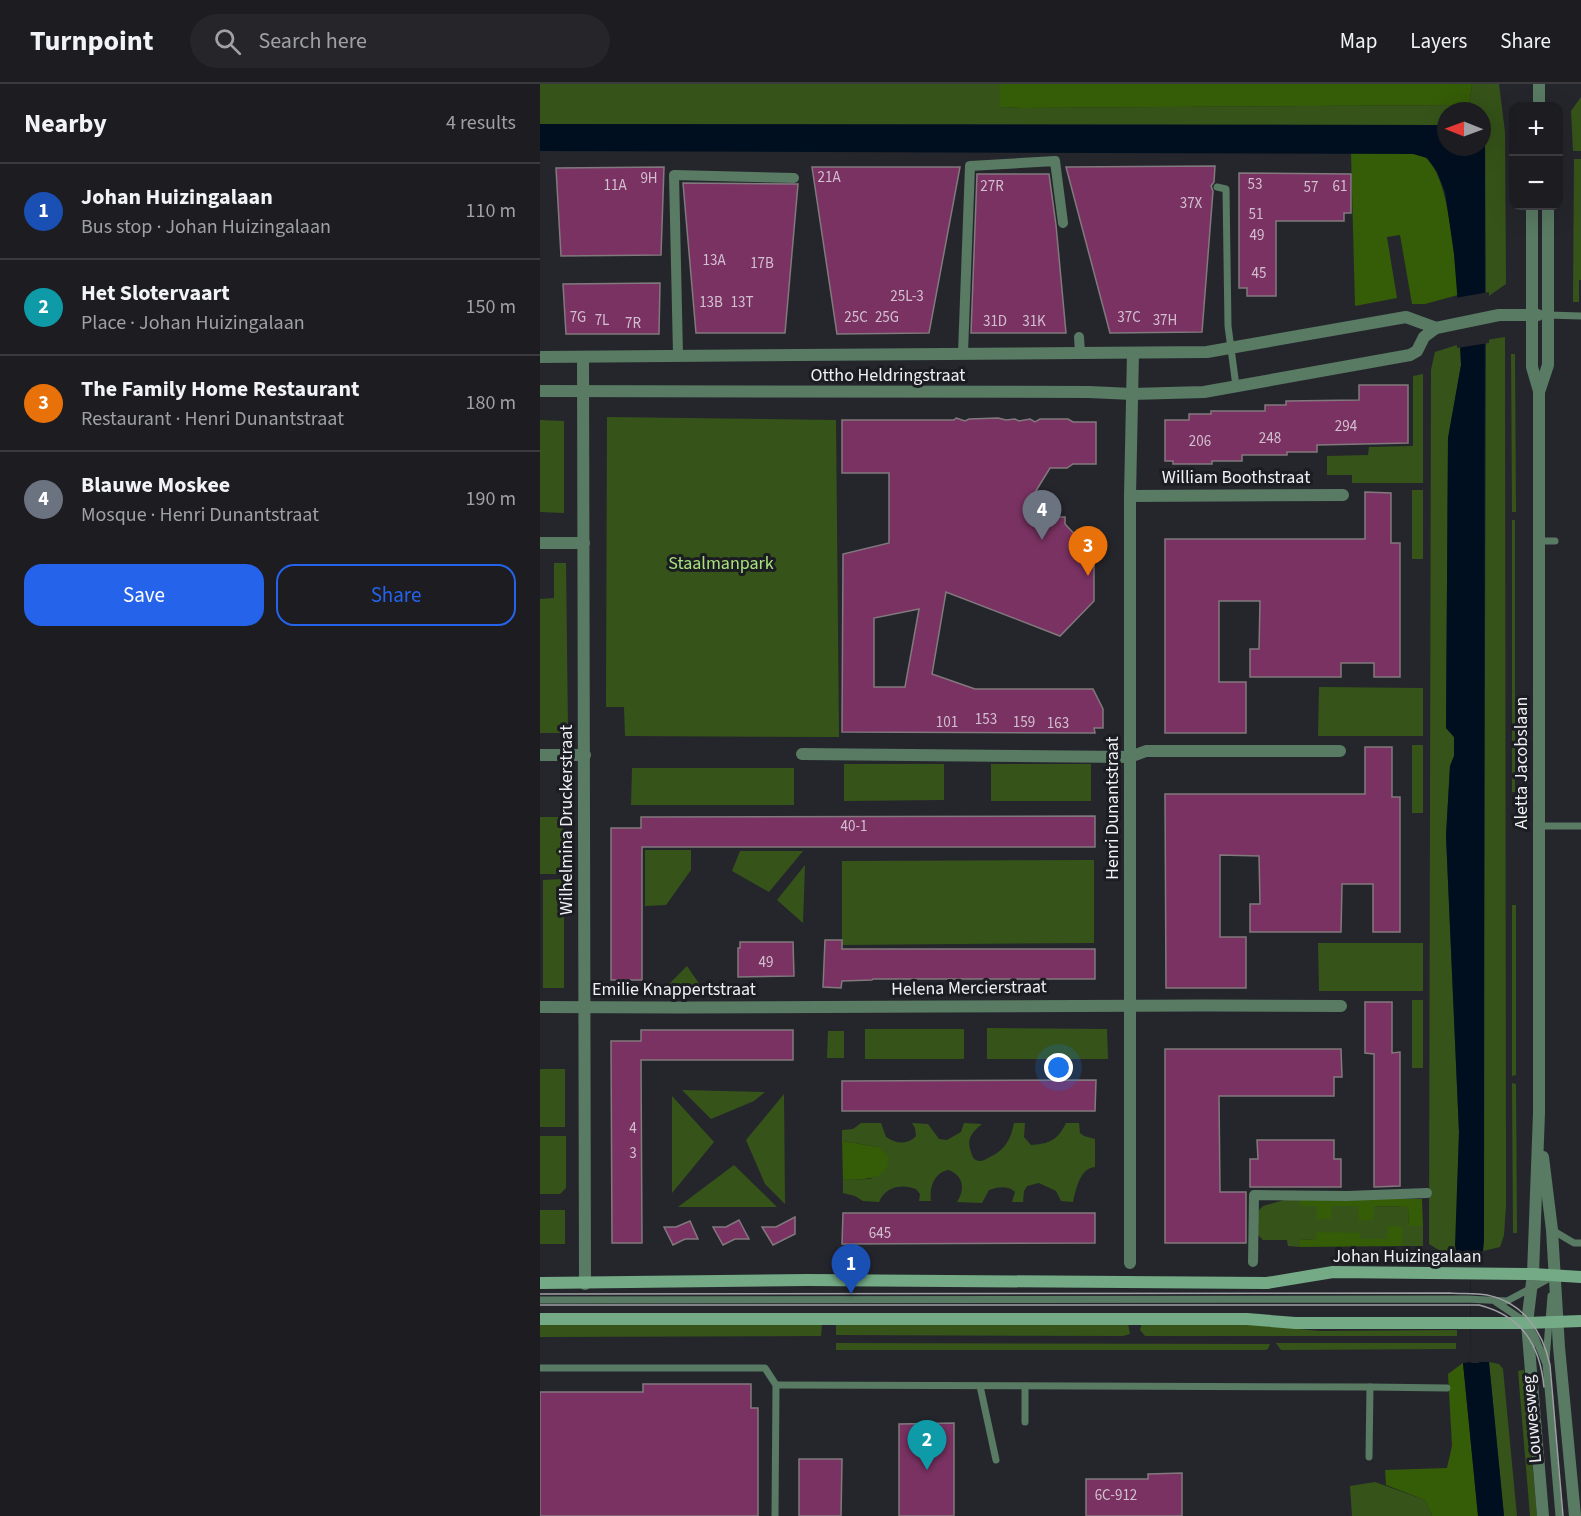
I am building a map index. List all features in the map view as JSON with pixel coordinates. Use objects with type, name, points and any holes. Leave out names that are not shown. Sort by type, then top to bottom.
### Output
[{"type":"main road","name":"Johan Huizingalaan","points":[[540,1283],[807,1280],[1267,1283],[1333,1272],[1533,1274],[1581,1277]]},
{"type":"main road","points":[[540,1319],[1247,1318],[1295,1323],[1581,1321]]},
{"type":"street","points":[[1539,84],[1539,102]]},
{"type":"street","name":"Ottho Heldringstraat","points":[[963,353],[970,166],[1055,161],[1063,223]]},
{"type":"street","points":[[678,354],[674,175],[794,178]]},
{"type":"street","name":"Aletta Jacobslaan","points":[[1532,210],[1540,315]]},
{"type":"street","name":"Aletta Jacobslaan","points":[[1533,1274],[1539,1135],[1539,392],[1532,366],[1540,315],[1548,210]]},
{"type":"street","points":[[1442,326],[1499,315],[1540,315]]},
{"type":"street","name":"Ottho Heldringstraat","points":[[540,357],[678,354],[1207,352],[1231,350],[1406,317],[1442,326]]},
{"type":"street","name":"Ottho Heldringstraat","points":[[540,392],[1089,392],[1132,394],[1204,392],[1410,355],[1417,351],[1424,337],[1442,326]]},
{"type":"street","points":[[1079,337],[1080,353]]},
{"type":"street","name":"Henri Dunantstraat","points":[[1130,1263],[1130,496],[1133,353]]},
{"type":"street","name":"Wilhelmina Druckerstraat","points":[[583,357],[585,1284]]},
{"type":"street","name":"William Boothstraat","points":[[1130,496],[1343,495]]},
{"type":"street","points":[[540,543],[584,543]]},
{"type":"street","points":[[802,754],[1130,757],[1146,751],[1340,751]]},
{"type":"street","points":[[540,754],[585,755]]},
{"type":"street","name":"Helena Mercierstraat","points":[[808,1008],[1341,1006]]},
{"type":"street","name":"Emilie Knappertstraat","points":[[540,1007],[808,1008]]},
{"type":"street","name":"Aletta Jacobslaan","points":[[1539,1135],[1552,1230],[1554,1276],[1552,1321]]},
{"type":"street","points":[[1253,1262],[1254,1195],[1347,1196],[1427,1193]]},
{"type":"street","name":"Louwesweg","points":[[1533,1274],[1527,1323],[1543,1516]]},
{"type":"street","name":"Louwesweg","points":[[1552,1321],[1575,1516]]},
{"type":"lane","points":[[1217,187],[1226,189],[1228,327],[1236,386]]},
{"type":"lane","points":[[1540,315],[1581,316]]},
{"type":"lane","points":[[1539,541],[1555,542]]},
{"type":"lane","points":[[1539,826],[1581,826]]},
{"type":"lane","points":[[1552,1230],[1574,1243],[1581,1243]]},
{"type":"lane","name":"Johan Huizingalaan","points":[[540,1300],[1474,1299],[1507,1301],[1554,1276]]},
{"type":"lane","name":"Johan Huizingalaan","points":[[1494,1301],[1527,1323]]},
{"type":"lane","points":[[1546,1364],[1552,1321]]},
{"type":"lane","name":"Louwesweg","points":[[1527,1323],[1546,1364],[1559,1516]]},
{"type":"lane","points":[[540,1368],[765,1368],[776,1385],[775,1516]]},
{"type":"lane","points":[[776,1385],[1447,1388]]},
{"type":"lane","points":[[980,1386],[996,1460]]},
{"type":"lane","points":[[1025,1386],[1025,1422]]},
{"type":"lane","points":[[1369,1456],[1370,1387]]},
{"type":"green space","points":[[540,84],[1000,84],[1000,107],[1023,108],[1437,105],[1437,125],[540,124]]},
{"type":"green space","points":[[1000,84],[1472,84],[1469,102],[1437,102],[1437,105],[1000,107]]},
{"type":"green space","points":[[1472,84],[1499,84],[1505,132],[1506,284],[1486,298],[1485,156],[1491,156],[1491,102],[1469,102]]},
{"type":"green space","points":[[1581,97],[1581,151],[1573,151],[1571,111]]},
{"type":"green space","points":[[1351,153],[1415,153],[1431,163],[1445,197],[1453,241],[1458,295],[1425,304],[1412,304],[1400,235],[1387,237],[1397,298],[1355,306]]},
{"type":"green space","points":[[1574,159],[1581,159],[1579,302],[1573,302]]},
{"type":"green space","points":[[1505,337],[1506,1205],[1504,1235],[1500,1247],[1483,1251],[1486,340]]},
{"type":"green space","points":[[1460,344],[1461,365],[1448,438],[1446,728],[1454,737],[1446,836],[1459,1132],[1456,1252],[1442,1252],[1429,1244],[1431,370],[1435,352]]},
{"type":"green space","points":[[1511,354],[1515,354],[1516,512],[1512,512]]},
{"type":"green space","points":[[1423,374],[1423,483],[1352,483],[1352,475],[1327,475],[1327,456],[1368,455],[1369,447],[1413,446],[1413,376]]},
{"type":"green space","name":"Staalmanpark","points":[[607,417],[836,420],[839,737],[625,736],[624,707],[606,707]]},
{"type":"green space","points":[[540,420],[564,421],[564,513],[540,512]]},
{"type":"green space","points":[[1412,490],[1423,490],[1423,559],[1412,559]]},
{"type":"green space","points":[[1512,520],[1515,520],[1515,792],[1512,792]]},
{"type":"green space","points":[[554,563],[566,563],[568,733],[540,733],[540,599],[554,598]]},
{"type":"green space","points":[[1319,687],[1423,688],[1423,736],[1318,736]]},
{"type":"green space","points":[[1412,745],[1423,745],[1423,813],[1412,813]]},
{"type":"green space","points":[[844,764],[944,764],[944,800],[844,801]]},
{"type":"green space","points":[[991,764],[1091,764],[1091,801],[991,801]]},
{"type":"green space","points":[[632,768],[794,768],[794,805],[631,805]]},
{"type":"green space","points":[[540,817],[563,817],[563,874],[540,874]]},
{"type":"green space","points":[[645,850],[691,850],[691,870],[666,905],[645,906]]},
{"type":"green space","points":[[740,851],[803,851],[769,892],[732,871]]},
{"type":"green space","points":[[1094,860],[1094,943],[842,945],[842,861]]},
{"type":"green space","points":[[805,865],[803,923],[777,900]]},
{"type":"green space","points":[[564,879],[564,988],[543,988],[543,880]]},
{"type":"green space","points":[[1512,905],[1516,905],[1516,1075],[1512,1076]]},
{"type":"green space","points":[[1318,943],[1423,943],[1423,991],[1319,991]]},
{"type":"green space","points":[[687,966],[702,988],[665,988]]},
{"type":"green space","points":[[1412,1000],[1423,1000],[1423,1068],[1412,1068]]},
{"type":"green space","points":[[987,1028],[1107,1029],[1108,1059],[987,1059]]},
{"type":"green space","points":[[865,1029],[964,1029],[964,1059],[865,1059]]},
{"type":"green space","points":[[828,1031],[844,1031],[844,1058],[827,1058]]},
{"type":"green space","points":[[540,1069],[565,1069],[565,1127],[540,1127]]},
{"type":"green space","points":[[1512,1083],[1516,1084],[1517,1233],[1513,1233]]},
{"type":"green space","points":[[682,1090],[765,1092],[754,1101],[711,1119]]},
{"type":"green space","points":[[784,1094],[785,1204],[765,1184],[746,1140]]},
{"type":"green space","points":[[672,1096],[714,1142],[672,1193]]},
{"type":"green space","points":[[861,1123],[881,1123],[886,1137],[902,1142],[909,1141],[916,1136],[912,1123],[928,1124],[939,1139],[947,1140],[961,1132],[964,1123],[982,1124],[973,1133],[969,1143],[973,1158],[980,1161],[995,1154],[1003,1147],[1009,1139],[1014,1123],[1025,1123],[1024,1137],[1031,1145],[1043,1144],[1052,1140],[1066,1123],[1079,1123],[1080,1133],[1095,1139],[1095,1167],[1082,1175],[1073,1202],[1061,1201],[1056,1191],[1039,1183],[1027,1186],[1023,1202],[1012,1202],[1015,1192],[1003,1187],[989,1190],[982,1203],[957,1202],[962,1184],[958,1176],[949,1170],[936,1177],[931,1191],[931,1201],[919,1201],[920,1194],[916,1189],[900,1187],[890,1190],[879,1202],[863,1201],[843,1193],[843,1180],[871,1179],[878,1147],[842,1141],[842,1130],[853,1129]]},
{"type":"green space","points":[[540,1136],[566,1136],[566,1188],[560,1194],[540,1194]]},
{"type":"green space","points":[[842,1141],[878,1147],[888,1156],[885,1171],[866,1179],[843,1180]]},
{"type":"green space","points":[[734,1165],[777,1207],[678,1207]]},
{"type":"green space","points":[[1288,1199],[1300,1199],[1300,1206],[1318,1206],[1317,1219],[1332,1206],[1359,1206],[1372,1220],[1373,1206],[1408,1207],[1409,1226],[1423,1226],[1423,1246],[1402,1246],[1401,1227],[1388,1239],[1359,1239],[1360,1234],[1317,1233],[1317,1239],[1300,1240],[1300,1247],[1288,1246],[1287,1240],[1263,1240],[1256,1233],[1256,1213],[1263,1206]]},
{"type":"green space","points":[[1300,1199],[1422,1199],[1423,1226],[1409,1226],[1408,1207],[1374,1206],[1373,1220],[1359,1220],[1358,1206],[1332,1206],[1331,1219],[1317,1219],[1317,1206],[1300,1206]]},
{"type":"green space","points":[[540,1210],[565,1210],[565,1244],[540,1244]]},
{"type":"green space","points":[[1388,1226],[1402,1227],[1402,1246],[1300,1247],[1300,1240],[1316,1239],[1317,1232],[1360,1233],[1360,1239],[1387,1239]]},
{"type":"green space","points":[[1128,1323],[1130,1334],[1123,1336],[836,1335],[836,1324]]},
{"type":"green space","points":[[1142,1323],[1247,1324],[1320,1331],[1457,1330],[1457,1336],[1145,1336],[1140,1330]]},
{"type":"green space","points":[[540,1324],[822,1324],[821,1336],[540,1337]]},
{"type":"green space","points":[[836,1343],[1270,1344],[1265,1350],[836,1350]]},
{"type":"green space","points":[[1276,1343],[1456,1343],[1456,1349],[1281,1350]]},
{"type":"green space","points":[[1489,1362],[1499,1364],[1503,1369],[1517,1516],[1504,1516]]},
{"type":"green space","points":[[1463,1363],[1478,1516],[1432,1516],[1425,1500],[1386,1485],[1385,1470],[1447,1468],[1452,1446],[1448,1374]]},
{"type":"green space","points":[[1524,1370],[1537,1516],[1530,1516],[1518,1371]]},
{"type":"green space","points":[[1375,1482],[1425,1500],[1432,1516],[1352,1516],[1350,1486]]},
{"type":"water","points":[[540,124],[1437,125],[1437,156],[1485,156],[1484,1241],[1483,1251],[1478,1252],[1478,1362],[1489,1362],[1504,1516],[1478,1516],[1463,1363],[1471,1362],[1470,1252],[1456,1252],[1455,1245],[1459,1132],[1446,836],[1454,737],[1446,728],[1448,438],[1461,365],[1454,254],[1445,192],[1437,172],[1427,158],[1413,154],[540,151]]},
{"type":"pier","points":[[1489,292],[1489,343],[1457,348],[1455,298]]},
{"type":"pier","points":[[1470,1252],[1479,1252],[1479,1363],[1471,1363]]},
{"type":"building","points":[[1215,166],[1214,182],[1211,186],[1213,191],[1202,332],[1110,333],[1066,167]]},
{"type":"building","points":[[664,167],[661,255],[561,256],[556,168]]},
{"type":"building","points":[[812,167],[960,167],[929,333],[837,334]]},
{"type":"building","points":[[1239,173],[1351,174],[1351,213],[1344,213],[1344,221],[1276,221],[1276,296],[1247,296],[1247,288],[1239,288]]},
{"type":"building","points":[[977,174],[1049,174],[1066,333],[971,333]]},
{"type":"building","points":[[683,183],[798,184],[785,333],[696,333]]},
{"type":"building","points":[[660,283],[659,334],[566,334],[563,284]]},
{"type":"building","points":[[1359,385],[1408,385],[1408,443],[1317,445],[1317,452],[1242,455],[1242,461],[1212,461],[1212,464],[1173,464],[1173,461],[1165,461],[1165,420],[1189,420],[1189,414],[1211,414],[1211,411],[1265,411],[1265,405],[1286,405],[1286,401],[1359,400]]},
{"type":"building","points":[[956,418],[965,421],[998,418],[1019,421],[1030,419],[1035,422],[1040,419],[1068,419],[1073,422],[1096,422],[1096,464],[1073,464],[1067,468],[1050,468],[1034,494],[1058,517],[1065,517],[1065,524],[1094,555],[1094,601],[1060,636],[946,592],[932,674],[975,689],[1093,689],[1103,709],[1103,728],[1094,728],[1095,733],[842,732],[843,554],[889,543],[889,473],[842,473],[842,420],[954,420]],"holes":[[[919,609],[905,687],[874,687],[874,618]]]},
{"type":"building","points":[[1365,492],[1391,493],[1391,543],[1400,543],[1400,677],[1374,677],[1374,663],[1341,663],[1341,677],[1250,677],[1250,649],[1259,649],[1260,601],[1219,601],[1219,682],[1246,682],[1246,733],[1165,733],[1165,539],[1365,539]]},
{"type":"building","points":[[1365,747],[1392,747],[1392,797],[1400,797],[1400,932],[1373,932],[1373,884],[1342,884],[1341,932],[1250,932],[1250,904],[1260,904],[1259,856],[1220,855],[1220,937],[1246,937],[1246,988],[1166,988],[1165,794],[1365,794]]},
{"type":"building","points":[[1095,816],[1095,847],[642,847],[642,980],[611,980],[611,828],[641,828],[641,817]]},
{"type":"building","points":[[825,940],[842,940],[842,949],[1095,949],[1095,979],[873,979],[842,981],[841,988],[823,987]]},
{"type":"building","points":[[740,942],[793,942],[794,976],[738,977]]},
{"type":"building","points":[[1365,1002],[1392,1002],[1392,1053],[1400,1052],[1400,1186],[1374,1187],[1374,1054],[1365,1053]]},
{"type":"building","points":[[641,1030],[793,1030],[793,1060],[641,1060],[642,1243],[612,1243],[611,1041],[641,1041]]},
{"type":"building","points":[[1165,1049],[1341,1049],[1342,1077],[1334,1077],[1334,1096],[1219,1096],[1220,1192],[1246,1192],[1246,1243],[1165,1243]]},
{"type":"building","points":[[1096,1080],[1095,1111],[842,1111],[842,1081]]},
{"type":"building","points":[[1257,1140],[1334,1140],[1334,1159],[1341,1159],[1341,1187],[1250,1187],[1250,1159],[1258,1159]]},
{"type":"building","points":[[843,1213],[1095,1213],[1095,1243],[842,1244]]},
{"type":"building","points":[[795,1217],[795,1234],[773,1245],[762,1227],[776,1227]]},
{"type":"building","points":[[739,1220],[749,1239],[735,1239],[723,1245],[713,1227],[726,1227]]},
{"type":"building","points":[[690,1221],[698,1239],[685,1239],[673,1245],[664,1227],[676,1227]]},
{"type":"building","points":[[643,1384],[751,1384],[751,1408],[758,1408],[758,1516],[540,1516],[540,1392],[643,1392]]},
{"type":"building","points":[[954,1423],[954,1516],[899,1516],[899,1424]]},
{"type":"building","points":[[799,1459],[842,1459],[841,1516],[799,1516]]},
{"type":"building","points":[[1182,1473],[1182,1516],[1086,1516],[1086,1479],[1148,1479],[1148,1474]]},
{"type":"tram line","points":[[540,1294],[1450,1293],[1487,1295],[1511,1304],[1521,1312],[1536,1330],[1547,1353],[1550,1365],[1563,1516]]},
{"type":"tram line","points":[[540,1305],[1479,1305],[1507,1317],[1526,1334],[1538,1358],[1544,1387]]},
{"type":"place","name":"Blauwe Moskee","points":[[1042,540]]},
{"type":"place","name":"The Family Home Restaurant","points":[[1088,576]]},
{"type":"place","name":"Johan Huizingalaan","points":[[851,1294]]},
{"type":"place","name":"Het Slotervaart","points":[[927,1470]]}]
